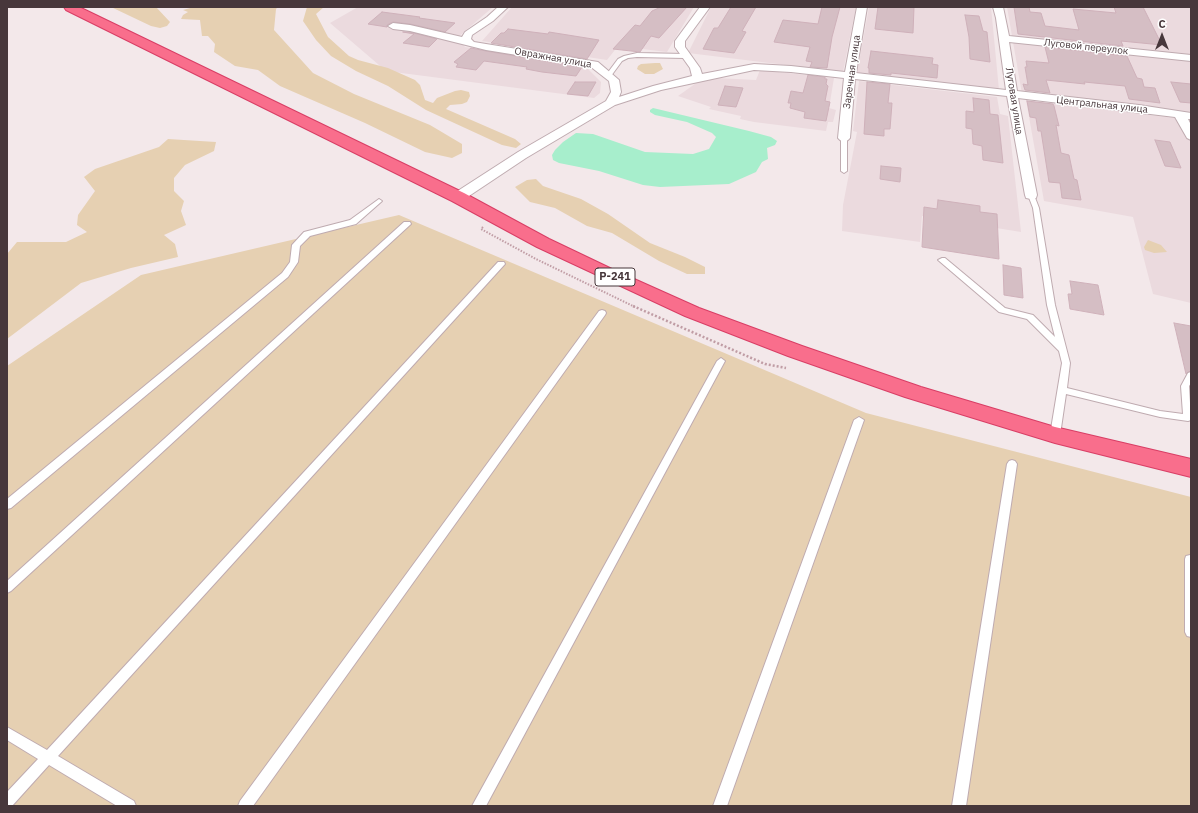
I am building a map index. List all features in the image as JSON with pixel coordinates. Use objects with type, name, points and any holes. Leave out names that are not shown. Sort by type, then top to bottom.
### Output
[{"type":"highway","name":"Р-241","points":[[70,7],[458,197],[543,243],[607,274],[692,312],[795,351],[913,392],[1055,435],[1191,468]]},
{"type":"street","points":[[467,40],[468,34],[490,19],[502,7]]},
{"type":"street","points":[[698,78],[694,68],[680,47],[680,41],[705,7]]},
{"type":"street","name":"Заречная улица","points":[[844,138],[850,76],[862,7]]},
{"type":"street","name":"Луговая улица","points":[[998,7],[1012,95],[1031,195]]},
{"type":"street","name":"Овражная улица","points":[[393,26],[467,40],[471,44],[486,47],[594,64],[612,78],[629,84],[657,88]]},
{"type":"street","name":"Луговой переулок","points":[[1004,39],[1191,58]]},
{"type":"street","name":"Центральная улица","points":[[458,197],[522,155],[611,103],[657,88],[698,78],[754,68],[791,69],[1012,95],[1139,108],[1186,116]]},
{"type":"street","points":[[611,103],[616,92],[612,78]]},
{"type":"street","points":[[1186,116],[1191,136]]},
{"type":"lane","points":[[612,78],[620,60],[626,57],[637,55],[685,56]]},
{"type":"lane","points":[[844,138],[844,171]]},
{"type":"lane","points":[[1031,195],[1036,208],[1050,305],[1066,363],[1055,435]]},
{"type":"lane","points":[[7,505],[285,275],[294,262],[296,245],[307,234],[353,222],[380,201]]},
{"type":"lane","points":[[7,588],[407,224]]},
{"type":"lane","points":[[942,260],[1002,310],[1030,317],[1063,350]]},
{"type":"lane","points":[[7,802],[501,264]]},
{"type":"lane","points":[[245,806],[602,314]]},
{"type":"lane","points":[[479,806],[721,361]]},
{"type":"lane","points":[[1062,390],[1160,414],[1188,418],[1185,386],[1191,375]]},
{"type":"lane","points":[[720,806],[859,420]]},
{"type":"lane","points":[[959,806],[1012,464]]},
{"type":"lane","points":[[1190,558],[1191,632]]},
{"type":"lane","points":[[7,733],[129,806]]},
{"type":"path","points":[[481,230],[604,293],[765,364],[786,368]]},
{"type":"shaded area","points":[[111,7],[156,7],[170,22],[167,26],[160,28],[151,26]]},
{"type":"shaded area","points":[[194,7],[278,7],[276,9],[274,30],[313,73],[354,94],[430,125],[462,144],[462,153],[452,158],[425,152],[365,123],[280,86],[258,70],[235,66],[214,52],[215,44],[208,36],[202,36],[200,20],[181,19],[183,15],[188,12],[183,10]]},
{"type":"shaded area","points":[[307,7],[324,7],[316,14],[328,37],[349,56],[388,68],[415,80],[420,85],[425,100],[433,103],[437,98],[455,91],[461,90],[469,92],[470,96],[467,102],[450,105],[446,109],[515,139],[521,144],[516,148],[502,145],[426,110],[388,86],[356,71],[331,56],[316,40],[303,21]]},
{"type":"shaded area","points":[[358,7],[493,7],[457,38],[465,47],[584,65],[601,82],[600,93],[594,98],[386,71],[330,23]]},
{"type":"shaded area","points":[[512,7],[694,7],[667,52],[618,46],[607,60],[482,41]]},
{"type":"shaded area","points":[[711,7],[856,7],[843,72],[688,53]]},
{"type":"shaded area","points":[[869,7],[991,7],[999,90],[857,73]]},
{"type":"shaded area","points":[[1007,7],[1191,7],[1191,113],[1022,94]]},
{"type":"shaded area","points":[[660,63],[663,69],[654,74],[645,74],[637,69],[641,64]]},
{"type":"shaded area","points":[[760,70],[834,78],[829,108],[836,110],[833,122],[828,122],[826,131],[740,119],[741,116],[709,109],[711,107],[678,96],[699,81],[717,78],[756,80]]},
{"type":"shaded area","points":[[859,81],[997,97],[1000,114],[1008,116],[1021,232],[922,216],[920,242],[842,231],[843,205],[857,132],[853,131]]},
{"type":"shaded area","points":[[1026,100],[1191,120],[1191,303],[1153,294],[1133,217],[1044,201]]},
{"type":"shaded area","points":[[653,108],[749,131],[771,137],[777,141],[775,145],[767,148],[768,159],[762,162],[756,172],[729,184],[660,187],[643,185],[599,171],[559,163],[553,160],[552,155],[555,150],[576,133],[593,134],[645,152],[693,154],[709,149],[716,137],[712,133],[687,122],[655,115],[650,112]]},
{"type":"shaded area","points":[[168,139],[216,142],[214,151],[185,165],[174,178],[174,191],[184,201],[181,211],[186,225],[164,235],[175,244],[178,257],[131,268],[81,283],[7,339],[7,254],[17,242],[66,242],[87,232],[77,225],[78,215],[95,191],[84,177],[95,169],[159,147]]},
{"type":"shaded area","points":[[536,179],[543,186],[581,199],[608,214],[650,243],[705,267],[705,274],[687,274],[659,261],[612,233],[587,226],[555,208],[530,202],[515,187],[527,180]]},
{"type":"shaded area","points":[[399,215],[866,413],[1191,497],[1191,806],[7,806],[7,366],[141,275]]},
{"type":"shaded area","points":[[1148,240],[1161,245],[1167,252],[1154,253],[1145,250],[1144,247]]},
{"type":"building","points":[[661,7],[687,7],[659,38],[651,36],[640,52],[613,49],[635,25],[640,26],[652,11]]},
{"type":"building","points":[[731,7],[756,7],[742,31],[746,32],[734,53],[703,49],[714,28],[718,28]]},
{"type":"building","points":[[822,7],[840,7],[832,37],[827,68],[810,67],[812,62],[806,61],[810,47],[774,42],[783,20],[818,24]]},
{"type":"building","points":[[878,7],[914,7],[913,33],[875,29]]},
{"type":"building","points":[[1014,7],[1029,7],[1030,12],[1041,13],[1045,26],[1079,30],[1073,9],[1116,13],[1114,7],[1143,7],[1162,45],[1121,41],[1123,46],[1018,34]]},
{"type":"building","points":[[382,12],[455,23],[445,32],[410,24],[393,22],[387,25],[387,27],[368,24]]},
{"type":"building","points":[[965,15],[979,16],[983,31],[987,32],[990,62],[970,59],[969,37]]},
{"type":"building","points":[[508,29],[548,34],[549,32],[599,40],[587,59],[491,43],[501,33],[504,33]]},
{"type":"building","points":[[403,32],[410,32],[437,39],[429,47],[403,43],[414,34]]},
{"type":"building","points":[[1045,47],[1127,56],[1137,78],[1142,79],[1144,87],[1155,88],[1160,103],[1129,99],[1125,86],[1084,82],[1085,84],[1046,80],[1050,93],[1025,90],[1023,84],[1028,85],[1025,67],[1027,67],[1026,61],[1049,63]]},
{"type":"building","points":[[471,48],[582,67],[576,76],[542,72],[526,69],[527,67],[484,61],[476,70],[456,67],[458,64],[454,62]]},
{"type":"building","points":[[871,51],[933,58],[932,64],[938,65],[937,78],[891,73],[891,75],[869,73],[868,68]]},
{"type":"building","points":[[808,75],[825,77],[825,79],[827,79],[826,84],[828,86],[825,101],[830,102],[826,121],[804,118],[805,112],[790,108],[791,103],[788,103],[791,91],[803,93]]},
{"type":"building","points":[[575,82],[596,82],[588,96],[567,94]]},
{"type":"building","points":[[867,82],[890,84],[888,103],[892,103],[890,129],[884,129],[884,136],[864,134]]},
{"type":"building","points":[[1171,82],[1191,84],[1191,103],[1180,102]]},
{"type":"building","points":[[725,86],[743,88],[736,107],[718,105]]},
{"type":"building","points":[[973,98],[989,100],[990,114],[998,115],[1003,163],[983,160],[982,146],[973,144],[972,129],[966,128],[966,111],[974,112]]},
{"type":"building","points":[[1027,101],[1053,104],[1059,126],[1056,125],[1061,153],[1069,155],[1074,179],[1077,180],[1081,200],[1062,198],[1060,183],[1049,182],[1041,131],[1038,131],[1036,118],[1030,117]]},
{"type":"building","points":[[1155,140],[1170,142],[1181,168],[1165,166]]},
{"type":"building","points":[[881,166],[901,168],[900,182],[880,179]]},
{"type":"building","points":[[938,200],[980,206],[980,212],[997,214],[999,259],[922,247],[924,207],[937,209]]},
{"type":"building","points":[[1003,265],[1021,268],[1023,298],[1004,295]]},
{"type":"building","points":[[1070,281],[1098,285],[1104,315],[1070,309],[1068,294],[1072,294]]},
{"type":"building","points":[[1174,323],[1191,326],[1191,371],[1186,374]]}]
